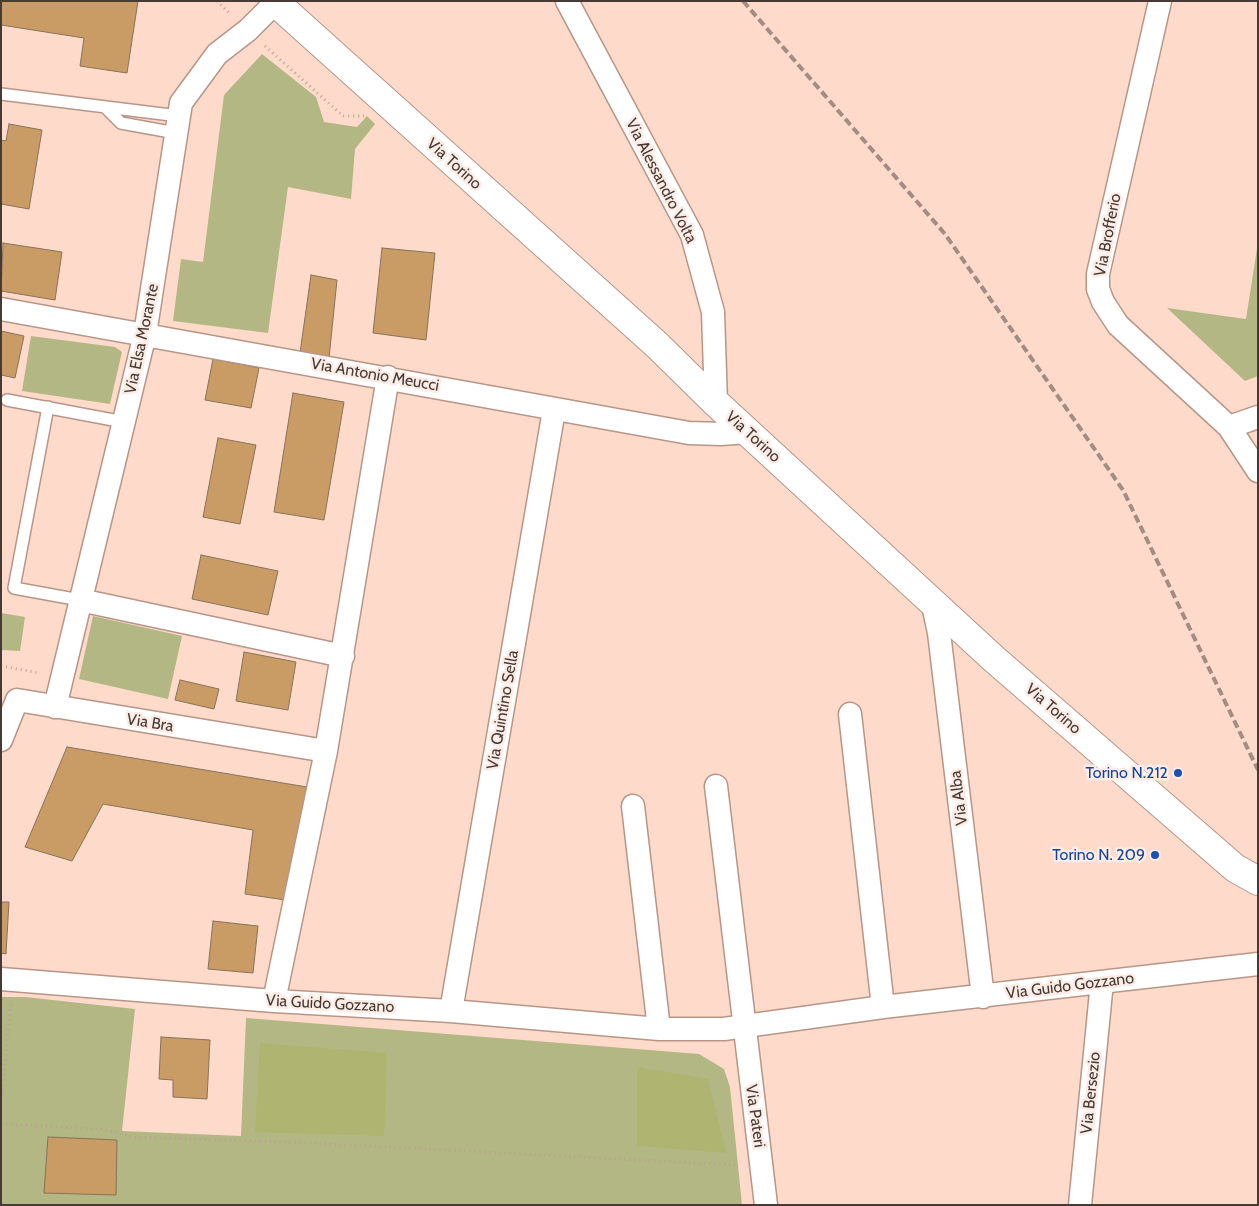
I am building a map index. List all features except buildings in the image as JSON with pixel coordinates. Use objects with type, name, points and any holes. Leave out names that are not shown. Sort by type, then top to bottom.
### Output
[{"type":"main road","name":"Via Torino","points":[[275,2],[656,346],[1002,665],[1247,874],[1258,900]]},
{"type":"street","name":"Via Alessandro Volta","points":[[567,1],[692,235],[713,312],[716,403]]},
{"type":"street","name":"Via Brofferio","points":[[1160,1],[1100,265],[1098,289],[1103,302],[1118,325],[1229,428],[1258,471]]},
{"type":"street","name":"Via Elsa Morante","points":[[55,707],[145,334],[181,103],[218,54],[248,30],[275,2]]},
{"type":"street","name":"Via Antonio Meucci","points":[[1,310],[388,377],[554,410],[689,432],[722,434],[748,432]]},
{"type":"street","points":[[274,1001],[326,751],[388,377]]},
{"type":"street","name":"Via Quintino Sella","points":[[451,1011],[554,410]]},
{"type":"street","points":[[1229,428],[1258,416]]},
{"type":"street","points":[[80,600],[343,656]]},
{"type":"street","name":"Via Alba","points":[[932,600],[939,633],[983,997]]},
{"type":"street","name":"Via Bra","points":[[1,740],[17,700],[326,751]]},
{"type":"street","points":[[850,714],[883,1008]]},
{"type":"street","points":[[716,786],[743,1027]]},
{"type":"street","points":[[633,806],[659,1029]]},
{"type":"street","name":"Via Guido Gozzano","points":[[8,979],[274,1001],[451,1011],[659,1029],[724,1030],[883,1008],[1258,964]]},
{"type":"street","name":"Via Bersezio","points":[[1080,1205],[1102,982]]},
{"type":"street","name":"Via Pateri","points":[[743,1027],[766,1205]]},
{"type":"lane","points":[[1,94],[105,107],[178,125]]},
{"type":"lane","points":[[105,107],[122,123],[178,125]]},
{"type":"lane","points":[[7,400],[124,422]]},
{"type":"lane","points":[[48,408],[14,588],[80,600]]},
{"type":"path","points":[[217,1],[343,116],[363,117],[379,97]]},
{"type":"path","points":[[1,666],[62,677]]},
{"type":"path","points":[[1,1100],[8,979]]},
{"type":"path","points":[[1,1124],[102,1129],[133,1137],[286,1142],[762,1166]]},
{"type":"green space","points":[[262,54],[316,97],[324,122],[357,127],[367,116],[375,124],[355,149],[351,199],[288,187],[268,333],[173,321],[181,259],[203,262],[224,95]]},
{"type":"green space","points":[[1258,242],[1258,376],[1245,381],[1167,308],[1246,319]]},
{"type":"green space","points":[[31,336],[115,347],[122,352],[110,404],[22,391]]},
{"type":"green space","points":[[1,613],[25,617],[20,651],[1,650]]},
{"type":"green space","points":[[93,616],[182,636],[168,699],[79,679]]},
{"type":"green space","points":[[1,997],[25,997],[135,1009],[122,1131],[241,1136],[246,1018],[699,1054],[724,1069],[730,1087],[742,1205],[1,1205]]},
{"type":"green space","points":[[260,1043],[387,1053],[384,1136],[255,1132]]},
{"type":"green space","points":[[637,1067],[708,1079],[726,1153],[637,1146]]},
{"type":"railway","points":[[743,1],[945,234],[1123,490],[1258,770]]},
{"type":"place","name":"Torino N.212","points":[[1178,773]]},
{"type":"place","name":"Torino N. 209","points":[[1155,855]]}]
